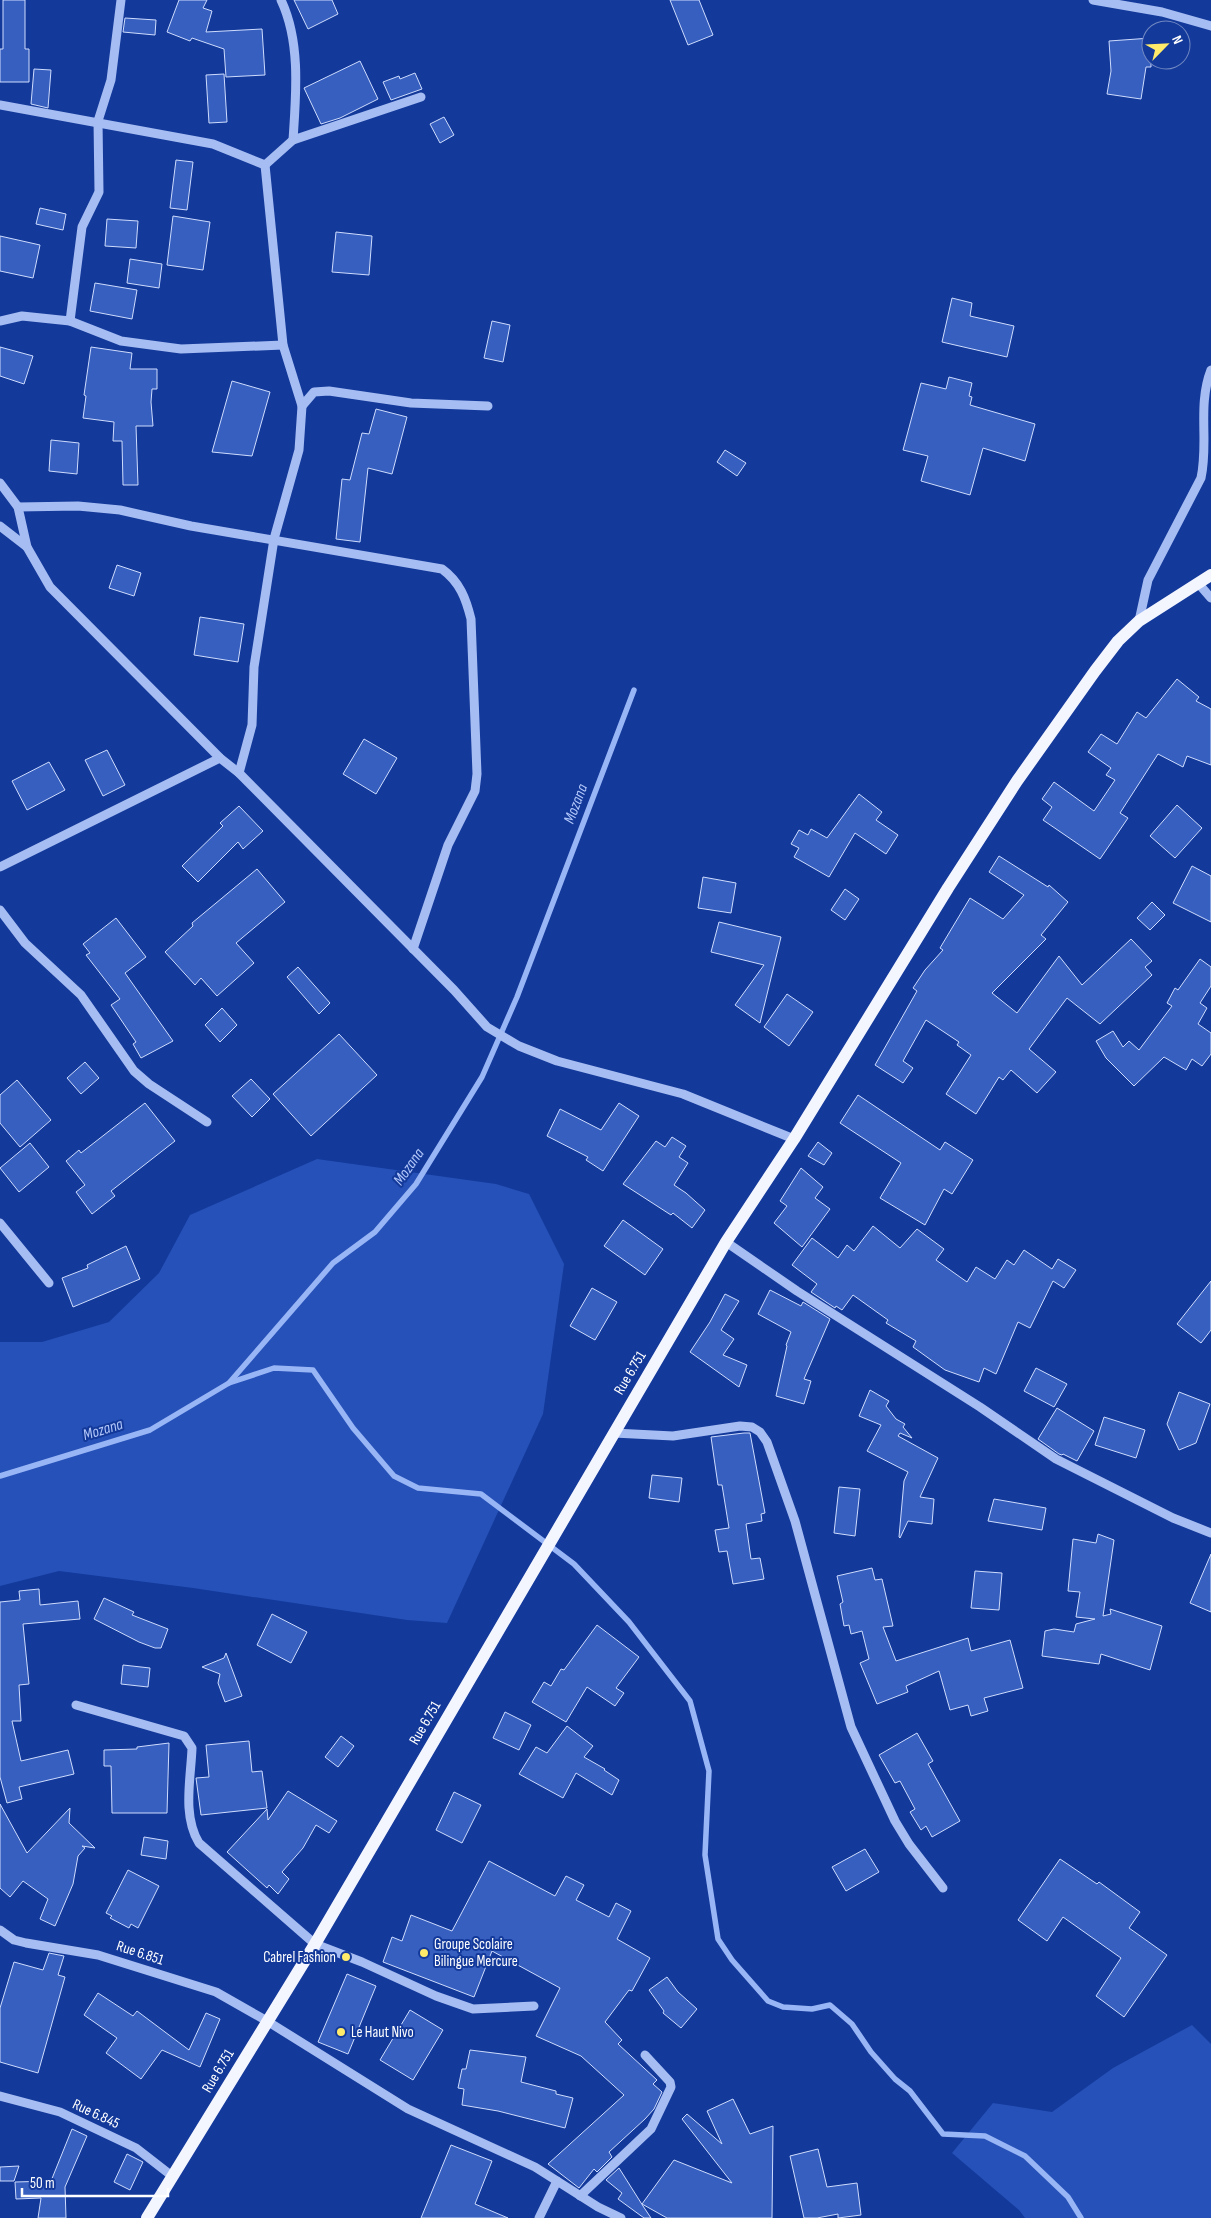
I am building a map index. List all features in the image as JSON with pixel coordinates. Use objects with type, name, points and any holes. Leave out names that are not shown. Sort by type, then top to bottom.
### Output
[{"type":"main road","name":"Rue 6.751","points":[[147,2218],[315,1944],[726,1242],[794,1140],[948,888],[1017,781],[1094,671],[1118,641],[1139,621],[1211,575]]},
{"type":"street","points":[[70,321],[82,227],[99,192],[98,121],[112,80],[120,0]]},
{"type":"street","points":[[281,0],[287,13],[297,76],[293,140]]},
{"type":"street","points":[[1093,0],[1162,12],[1211,26]]},
{"type":"street","points":[[264,165],[293,140],[421,97]]},
{"type":"street","points":[[0,105],[98,121],[213,144],[264,165]]},
{"type":"street","points":[[239,773],[252,725],[254,667],[274,539],[299,450],[302,406],[283,345],[264,165]]},
{"type":"street","points":[[0,321],[22,316],[70,321],[121,341],[181,349],[283,345]]},
{"type":"street","points":[[1139,621],[1148,580],[1200,478],[1204,463],[1202,418],[1207,380],[1211,370]]},
{"type":"street","points":[[302,406],[314,392],[329,391],[411,403],[488,406]]},
{"type":"street","points":[[0,483],[18,507],[27,546],[50,587],[220,758],[239,773],[454,990],[487,1028],[518,1046],[557,1061],[683,1094],[794,1140]]},
{"type":"street","points":[[18,507],[78,506],[120,510],[191,526],[442,569],[452,577],[465,597],[471,619],[477,774],[475,791],[448,845],[413,949]]},
{"type":"street","points":[[0,526],[27,546]]},
{"type":"street","points":[[1198,583],[1211,598]]},
{"type":"street","points":[[0,867],[220,758]]},
{"type":"street","points":[[0,910],[25,943],[81,995],[134,1071],[149,1084],[207,1122]]},
{"type":"street","points":[[0,1223],[48,1283]]},
{"type":"street","points":[[726,1242],[797,1291],[980,1407],[1056,1459],[1173,1518],[1211,1534]]},
{"type":"street","points":[[614,1432],[674,1436],[740,1426],[752,1427],[763,1437],[773,1458],[795,1522],[851,1728],[895,1821],[909,1844],[943,1888]]},
{"type":"street","points":[[76,1705],[184,1736],[192,1748],[188,1786],[192,1829],[199,1843],[315,1944],[362,1962],[436,1996],[473,2010],[534,2006]]},
{"type":"street","name":"Rue 6.851","points":[[0,1930],[14,1940],[98,1955],[216,1992],[267,2021],[408,2109],[502,2151],[621,2218]]},
{"type":"street","points":[[580,2196],[655,2123],[671,2087],[670,2082],[645,2055]]},
{"type":"street","name":"Rue 6.845","points":[[0,2096],[60,2112],[136,2148],[172,2176]]},
{"type":"street","points":[[539,2218],[557,2181]]},
{"type":"shaded area","points":[[317,1159],[496,1184],[529,1194],[564,1264],[543,1414],[447,1623],[407,1620],[193,1588],[59,1571],[0,1586],[0,1342],[42,1342],[109,1322],[159,1273],[190,1215]]},
{"type":"shaded area","points":[[1192,2025],[1211,2044],[1211,2218],[1025,2218],[1019,2210],[952,2153],[993,2103],[1052,2112],[1113,2068]]},
{"type":"building","points":[[3,0],[25,0],[25,49],[29,49],[29,82],[0,82],[0,49],[3,49]]},
{"type":"building","points":[[179,0],[207,0],[203,8],[212,11],[206,32],[262,29],[265,75],[226,77],[224,49],[192,38],[190,41],[167,32]]},
{"type":"building","points":[[294,0],[332,0],[338,14],[308,29]]},
{"type":"building","points":[[670,0],[699,0],[713,35],[688,45]]},
{"type":"building","points":[[125,18],[156,20],[155,35],[123,32]]},
{"type":"building","points":[[1141,39],[1141,70],[1146,70],[1141,99],[1107,94],[1111,71],[1109,41]]},
{"type":"building","points":[[360,61],[378,99],[340,118],[321,124],[304,88]]},
{"type":"building","points":[[34,69],[51,70],[48,108],[31,104]]},
{"type":"building","points":[[415,73],[422,89],[391,100],[383,82],[399,76],[400,79]]},
{"type":"building","points":[[224,74],[227,122],[209,123],[206,75]]},
{"type":"building","points":[[444,117],[454,135],[440,143],[430,124]]},
{"type":"building","points":[[176,160],[193,162],[187,210],[170,208]]},
{"type":"building","points":[[40,208],[66,214],[63,230],[36,224]]},
{"type":"building","points":[[173,216],[210,222],[203,270],[167,265]]},
{"type":"building","points":[[107,219],[138,221],[136,248],[105,246]]},
{"type":"building","points":[[336,232],[372,236],[369,275],[332,272]]},
{"type":"building","points":[[0,236],[40,245],[33,278],[0,271]]},
{"type":"building","points":[[130,259],[162,264],[159,288],[127,283]]},
{"type":"building","points":[[95,283],[137,290],[132,319],[90,311]]},
{"type":"building","points":[[952,298],[972,303],[970,316],[1014,326],[1007,357],[942,342]]},
{"type":"building","points":[[492,321],[510,325],[503,362],[484,358]]},
{"type":"building","points":[[0,347],[33,356],[24,384],[0,376]]},
{"type":"building","points":[[91,347],[132,353],[130,369],[157,369],[157,389],[152,389],[151,402],[153,426],[136,426],[138,485],[123,485],[122,441],[113,441],[114,422],[83,418],[86,396],[84,395]]},
{"type":"building","points":[[949,377],[972,383],[969,396],[972,397],[970,405],[1035,424],[1025,461],[983,448],[970,495],[921,481],[928,456],[903,450],[921,383],[946,389]]},
{"type":"building","points":[[232,381],[270,392],[252,456],[212,452]]},
{"type":"building","points":[[376,409],[407,417],[392,474],[368,468],[360,542],[336,539],[342,479],[350,480],[362,433],[369,434]]},
{"type":"building","points":[[51,440],[79,443],[77,474],[49,471]]},
{"type":"building","points":[[725,450],[746,463],[737,476],[717,462]]},
{"type":"building","points":[[117,565],[141,573],[134,596],[109,588]]},
{"type":"building","points":[[200,617],[244,624],[238,662],[194,655]]},
{"type":"building","points":[[1177,679],[1199,697],[1196,701],[1211,709],[1211,765],[1187,756],[1183,767],[1158,754],[1120,813],[1128,818],[1100,859],[1043,820],[1052,807],[1042,799],[1054,782],[1094,811],[1115,780],[1106,775],[1111,768],[1088,752],[1101,734],[1117,744],[1137,712],[1146,718]]},
{"type":"building","points":[[364,739],[397,758],[376,794],[343,774]]},
{"type":"building","points":[[107,750],[125,785],[103,796],[85,760]]},
{"type":"building","points":[[49,762],[65,790],[27,810],[12,781]]},
{"type":"building","points":[[859,794],[882,812],[876,820],[898,835],[886,854],[855,833],[829,877],[794,857],[799,848],[791,844],[799,830],[808,835],[811,829],[827,838]]},
{"type":"building","points":[[1177,805],[1202,828],[1175,858],[1150,836]]},
{"type":"building","points":[[239,806],[263,831],[243,849],[238,842],[198,882],[182,866],[223,826],[220,823]]},
{"type":"building","points":[[999,856],[1048,887],[1049,885],[1068,902],[1041,935],[1046,939],[992,993],[1017,1013],[1059,956],[1082,985],[1131,939],[1152,961],[1145,967],[1152,975],[1100,1024],[1067,998],[1029,1049],[1056,1072],[1037,1093],[1011,1070],[1003,1080],[999,1077],[976,1114],[946,1094],[971,1055],[957,1045],[959,1042],[926,1020],[903,1061],[913,1068],[903,1083],[875,1065],[917,991],[913,988],[925,970],[943,950],[940,948],[970,898],[1003,919],[1024,895],[989,872]]},
{"type":"building","points":[[1192,866],[1211,876],[1211,922],[1173,903]]},
{"type":"building","points":[[257,869],[285,902],[236,943],[254,963],[217,996],[201,978],[195,985],[165,952],[193,926],[192,923]]},
{"type":"building","points":[[703,877],[736,883],[731,913],[698,908]]},
{"type":"building","points":[[845,889],[859,899],[845,920],[831,910]]},
{"type":"building","points":[[1152,902],[1165,915],[1150,930],[1137,918]]},
{"type":"building","points":[[116,918],[146,957],[125,973],[173,1041],[141,1058],[133,1044],[136,1042],[111,1005],[120,999],[86,955],[90,953],[83,944]]},
{"type":"building","points":[[719,922],[781,937],[760,1023],[735,1005],[764,965],[711,952]]},
{"type":"building","points":[[1200,959],[1211,967],[1211,986],[1200,1003],[1207,1008],[1198,1024],[1211,1033],[1211,1054],[1202,1066],[1192,1059],[1186,1070],[1164,1057],[1134,1086],[1106,1058],[1096,1041],[1113,1031],[1123,1047],[1129,1041],[1139,1050],[1172,1006],[1167,1003],[1175,988],[1178,990]]},
{"type":"building","points":[[298,967],[330,1003],[319,1014],[287,977]]},
{"type":"building","points":[[787,994],[813,1012],[789,1046],[764,1027]]},
{"type":"building","points":[[222,1008],[237,1025],[220,1042],[205,1025]]},
{"type":"building","points":[[339,1034],[377,1075],[311,1136],[273,1094]]},
{"type":"building","points":[[85,1062],[99,1078],[81,1094],[67,1078]]},
{"type":"building","points":[[251,1079],[270,1099],[252,1117],[232,1096]]},
{"type":"building","points":[[17,1080],[51,1120],[20,1147],[0,1123],[0,1095]]},
{"type":"building","points":[[858,1095],[940,1150],[945,1142],[973,1160],[952,1194],[944,1189],[925,1225],[880,1198],[901,1163],[840,1123]]},
{"type":"building","points":[[145,1103],[175,1141],[111,1191],[115,1196],[92,1214],[76,1192],[85,1185],[66,1161],[79,1150],[81,1153]]},
{"type":"building","points":[[619,1103],[639,1116],[603,1171],[586,1160],[588,1157],[547,1136],[560,1109],[601,1130]]},
{"type":"building","points":[[672,1137],[686,1146],[679,1157],[688,1163],[674,1185],[705,1210],[692,1228],[673,1213],[671,1215],[623,1184],[656,1141],[665,1147]]},
{"type":"building","points":[[818,1142],[832,1153],[824,1165],[808,1156]]},
{"type":"building","points":[[30,1143],[49,1167],[19,1192],[0,1168]]},
{"type":"building","points":[[801,1168],[823,1187],[815,1198],[830,1209],[802,1247],[774,1223],[787,1206],[780,1201]]},
{"type":"building","points":[[623,1220],[663,1249],[645,1275],[604,1246]]},
{"type":"building","points":[[873,1226],[900,1248],[917,1229],[944,1249],[936,1260],[967,1282],[976,1267],[995,1279],[1007,1260],[1014,1265],[1024,1250],[1052,1269],[1058,1259],[1076,1270],[1064,1288],[1053,1281],[1030,1328],[1018,1322],[996,1374],[984,1368],[979,1382],[945,1370],[913,1347],[916,1341],[886,1323],[888,1320],[853,1295],[842,1310],[836,1306],[835,1308],[811,1292],[817,1284],[792,1265],[812,1238],[838,1258],[847,1245],[854,1251]]},
{"type":"building","points":[[126,1246],[140,1279],[73,1307],[62,1278],[88,1268],[87,1265]]},
{"type":"building","points":[[1211,1281],[1211,1330],[1201,1343],[1177,1324]]},
{"type":"building","points":[[592,1288],[617,1302],[595,1340],[570,1326]]},
{"type":"building","points":[[770,1290],[801,1306],[803,1302],[830,1319],[804,1379],[811,1381],[804,1404],[776,1396],[786,1345],[791,1332],[758,1314]]},
{"type":"building","points":[[725,1294],[739,1301],[721,1330],[734,1339],[723,1355],[747,1365],[739,1387],[690,1352],[710,1322]]},
{"type":"building","points":[[1036,1368],[1067,1384],[1054,1407],[1024,1391]]},
{"type":"building","points":[[870,1390],[889,1401],[886,1406],[896,1419],[905,1424],[903,1427],[912,1438],[900,1433],[898,1436],[938,1458],[920,1497],[934,1499],[932,1524],[908,1521],[900,1538],[904,1481],[908,1472],[867,1451],[881,1425],[859,1416]]},
{"type":"building","points":[[1179,1392],[1210,1404],[1196,1443],[1179,1450],[1167,1424]]},
{"type":"building","points":[[1057,1408],[1094,1431],[1077,1461],[1059,1454],[1038,1439]]},
{"type":"building","points":[[1104,1417],[1145,1430],[1136,1458],[1095,1445]]},
{"type":"building","points":[[750,1433],[765,1513],[761,1514],[762,1521],[746,1524],[751,1559],[760,1558],[764,1579],[733,1584],[727,1551],[719,1552],[715,1530],[729,1528],[722,1485],[718,1485],[711,1437]]},
{"type":"building","points":[[652,1475],[682,1478],[679,1502],[649,1498]]},
{"type":"building","points":[[839,1487],[860,1489],[855,1536],[834,1533]]},
{"type":"building","points":[[994,1499],[1046,1508],[1042,1530],[988,1521]]},
{"type":"building","points":[[1098,1534],[1114,1540],[1103,1616],[1111,1614],[1110,1609],[1162,1626],[1150,1670],[1101,1654],[1099,1664],[1042,1656],[1045,1631],[1054,1629],[1074,1632],[1076,1624],[1095,1619],[1076,1617],[1080,1592],[1068,1591],[1073,1539],[1096,1543]]},
{"type":"building","points":[[1211,1554],[1211,1612],[1190,1603]]},
{"type":"building","points":[[872,1568],[875,1580],[882,1579],[893,1626],[883,1627],[896,1661],[968,1638],[971,1651],[1010,1640],[1023,1688],[984,1698],[988,1711],[971,1716],[968,1705],[950,1710],[939,1671],[906,1686],[908,1692],[877,1704],[860,1663],[869,1659],[862,1631],[851,1634],[849,1625],[844,1626],[840,1604],[843,1602],[837,1576]]},
{"type":"building","points":[[975,1571],[1002,1573],[999,1610],[971,1608]]},
{"type":"building","points":[[39,1589],[40,1605],[78,1601],[80,1619],[23,1624],[29,1684],[19,1685],[21,1721],[12,1721],[21,1761],[68,1750],[74,1774],[19,1787],[22,1799],[7,1803],[0,1777],[0,1602],[20,1600],[19,1591]]},
{"type":"building","points":[[104,1598],[134,1612],[132,1615],[168,1629],[161,1648],[155,1648],[139,1642],[94,1619]]},
{"type":"building","points":[[272,1614],[307,1632],[291,1663],[257,1645]]},
{"type":"building","points":[[597,1625],[639,1657],[616,1688],[624,1693],[615,1706],[587,1687],[566,1722],[532,1702],[544,1682],[551,1686],[561,1669],[564,1670]]},
{"type":"building","points":[[226,1653],[242,1696],[225,1702],[218,1683],[220,1674],[202,1667],[224,1658]]},
{"type":"building","points":[[123,1665],[150,1668],[148,1687],[121,1684]]},
{"type":"building","points":[[505,1712],[531,1725],[519,1750],[493,1738]]},
{"type":"building","points":[[567,1726],[593,1746],[584,1757],[605,1769],[619,1780],[612,1795],[576,1773],[563,1798],[519,1774],[536,1747],[547,1753]]},
{"type":"building","points":[[917,1733],[933,1761],[928,1764],[960,1821],[932,1837],[926,1826],[921,1830],[910,1812],[915,1809],[900,1781],[895,1783],[879,1755]]},
{"type":"building","points":[[341,1736],[354,1746],[338,1767],[325,1757]]},
{"type":"building","points":[[249,1741],[252,1772],[262,1771],[267,1808],[201,1815],[196,1778],[209,1777],[206,1745]]},
{"type":"building","points":[[169,1743],[167,1813],[112,1813],[111,1766],[104,1766],[104,1750],[137,1749],[137,1747]]},
{"type":"building","points":[[288,1791],[337,1821],[329,1833],[316,1825],[303,1848],[282,1872],[289,1879],[278,1894],[269,1885],[267,1888],[227,1852],[267,1809],[268,1820]]},
{"type":"building","points":[[454,1792],[481,1805],[462,1843],[436,1830]]},
{"type":"building","points":[[0,1804],[27,1853],[70,1808],[69,1823],[95,1848],[82,1846],[85,1848],[78,1856],[73,1884],[55,1926],[40,1919],[48,1899],[23,1881],[10,1897],[0,1888]]},
{"type":"building","points":[[144,1837],[168,1841],[166,1859],[141,1855]]},
{"type":"building","points":[[865,1849],[879,1872],[846,1891],[832,1867]]},
{"type":"building","points":[[1060,1859],[1097,1884],[1099,1882],[1140,1912],[1129,1928],[1167,1955],[1124,2017],[1096,1996],[1121,1958],[1063,1917],[1047,1941],[1018,1920]]},
{"type":"building","points":[[489,1861],[555,1896],[566,1876],[584,1885],[576,1900],[609,1917],[616,1903],[631,1911],[617,1939],[650,1958],[632,1991],[629,1990],[605,2022],[622,2040],[618,2044],[657,2080],[653,2084],[662,2092],[654,2109],[609,2152],[612,2157],[597,2172],[594,2169],[579,2188],[548,2164],[624,2095],[581,2056],[536,2036],[560,1988],[492,1951],[474,1997],[383,1962],[392,1937],[402,1941],[411,1915],[452,1931]]},
{"type":"building","points":[[128,1870],[159,1886],[138,1928],[131,1924],[129,1928],[110,1918],[112,1916],[106,1913]]},
{"type":"building","points":[[49,1953],[64,1956],[58,1975],[65,1977],[38,2073],[0,2062],[0,2008],[14,1962],[43,1970]]},
{"type":"building","points":[[347,1974],[376,1986],[348,2054],[318,2042]]},
{"type":"building","points":[[667,1977],[678,1992],[697,2009],[681,2028],[663,2013],[664,2011],[649,1990]]},
{"type":"building","points":[[98,1993],[133,2016],[137,2011],[189,2050],[206,2013],[220,2019],[200,2067],[162,2050],[141,2079],[106,2053],[117,2038],[84,2015]]},
{"type":"building","points":[[410,2010],[443,2030],[413,2080],[380,2060]]},
{"type":"building","points":[[470,2050],[526,2057],[521,2082],[556,2091],[556,2094],[573,2098],[565,2128],[498,2111],[462,2105],[464,2089],[458,2088],[462,2069],[466,2069]]},
{"type":"building","points":[[733,2099],[750,2134],[773,2126],[772,2218],[667,2218],[642,2204],[674,2160],[732,2183],[682,2119],[687,2114],[722,2144],[707,2111]]},
{"type":"building","points":[[72,2129],[87,2136],[65,2187],[66,2218],[38,2218],[41,2198],[16,2199],[15,2182],[51,2181]]},
{"type":"building","points":[[451,2145],[492,2161],[475,2204],[508,2218],[421,2218]]},
{"type":"building","points":[[818,2149],[827,2187],[857,2183],[861,2215],[838,2218],[838,2214],[817,2218],[804,2218],[790,2156]]},
{"type":"building","points":[[127,2154],[143,2162],[130,2190],[114,2182]]},
{"type":"building","points":[[19,2166],[14,2181],[0,2181],[0,2167]]},
{"type":"building","points":[[619,2168],[651,2218],[644,2218],[618,2199],[622,2193],[606,2180]]},
{"type":"waterway","name":"Mozana","points":[[0,1476],[150,1430],[229,1383],[333,1263],[375,1232],[416,1184],[482,1077],[517,997],[634,690]]},
{"type":"waterway","points":[[229,1383],[274,1368],[313,1370],[353,1428],[394,1476],[418,1488],[481,1494],[574,1564],[629,1622],[690,1701],[709,1771],[705,1855],[718,1939],[732,1960],[768,2001],[783,2007],[812,2009],[830,2005],[852,2024],[871,2052],[895,2079],[910,2091],[943,2134],[985,2136],[1025,2156],[1068,2197],[1081,2218]]},
{"type":"place","name":"Groupe Scolaire Bilingue Mercure","points":[[424,1953]]},
{"type":"place","name":"Cabrel Fashion","points":[[346,1957]]},
{"type":"place","name":"Le Haut Nivo","points":[[341,2032]]}]
